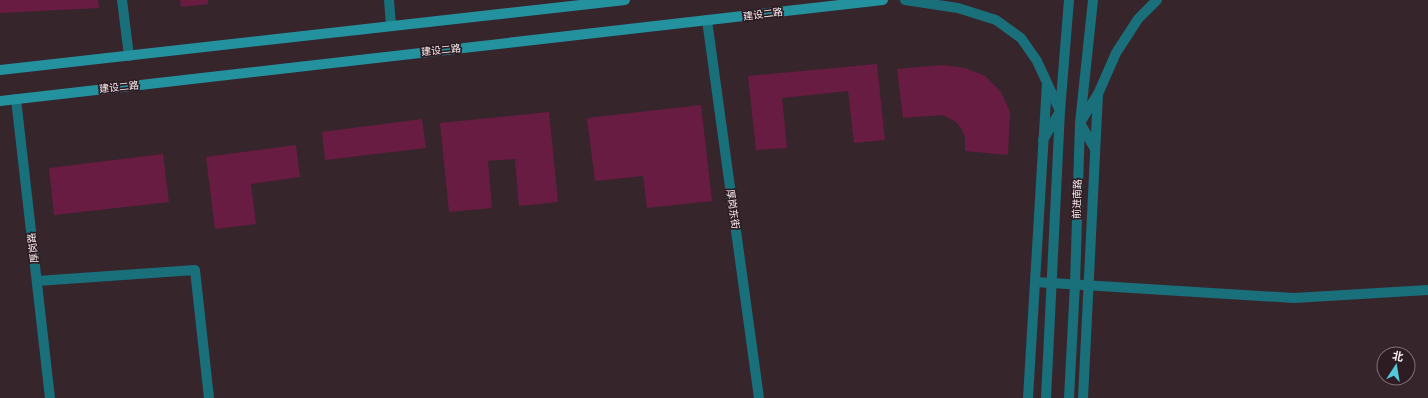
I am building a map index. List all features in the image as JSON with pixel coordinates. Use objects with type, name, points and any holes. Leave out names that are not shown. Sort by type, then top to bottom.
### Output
[{"type":"main road","points":[[0,70],[625,0]]},
{"type":"main road","name":"建设二路","points":[[0,101],[883,0]]},
{"type":"street","points":[[122,0],[129,56]]},
{"type":"street","points":[[389,0],[390,26]]},
{"type":"street","points":[[905,0],[958,8],[996,20],[1021,38],[1037,60],[1060,111],[1043,140]]},
{"type":"street","name":"前进南路","points":[[1046,398],[1060,111],[1069,0]]},
{"type":"street","name":"前进南路","points":[[1068,398],[1075,284],[1080,123],[1093,0]]},
{"type":"street","points":[[1095,149],[1080,123],[1098,94],[1116,53],[1138,19],[1157,0]]},
{"type":"street","name":"厚岗东街","points":[[707,20],[759,398]]},
{"type":"street","points":[[1028,398],[1047,83]]},
{"type":"street","name":"前进南路","points":[[1083,398],[1098,94]]},
{"type":"street","name":"厚岗路","points":[[16,99],[50,398]]},
{"type":"street","points":[[37,281],[194,270],[209,398]]},
{"type":"street","points":[[1035,282],[1294,298],[1428,290]]},
{"type":"building","points":[[0,0],[98,0],[99,8],[0,13]]},
{"type":"building","points":[[180,0],[208,0],[208,4],[181,7]]},
{"type":"building","points":[[877,64],[885,140],[854,143],[848,91],[782,98],[787,148],[756,150],[748,76]]},
{"type":"building","points":[[943,65],[965,68],[985,76],[1001,92],[1010,112],[1008,155],[965,151],[965,137],[961,128],[956,122],[943,115],[903,118],[897,69]]},
{"type":"building","points":[[701,105],[712,201],[647,208],[643,176],[595,181],[587,118]]},
{"type":"building","points":[[549,112],[558,202],[519,206],[515,159],[488,161],[492,208],[449,212],[440,123]]},
{"type":"building","points":[[422,119],[426,148],[325,160],[322,132]]},
{"type":"building","points":[[296,145],[300,177],[251,184],[256,224],[215,229],[206,157]]},
{"type":"building","points":[[163,154],[169,202],[54,215],[49,168]]}]
